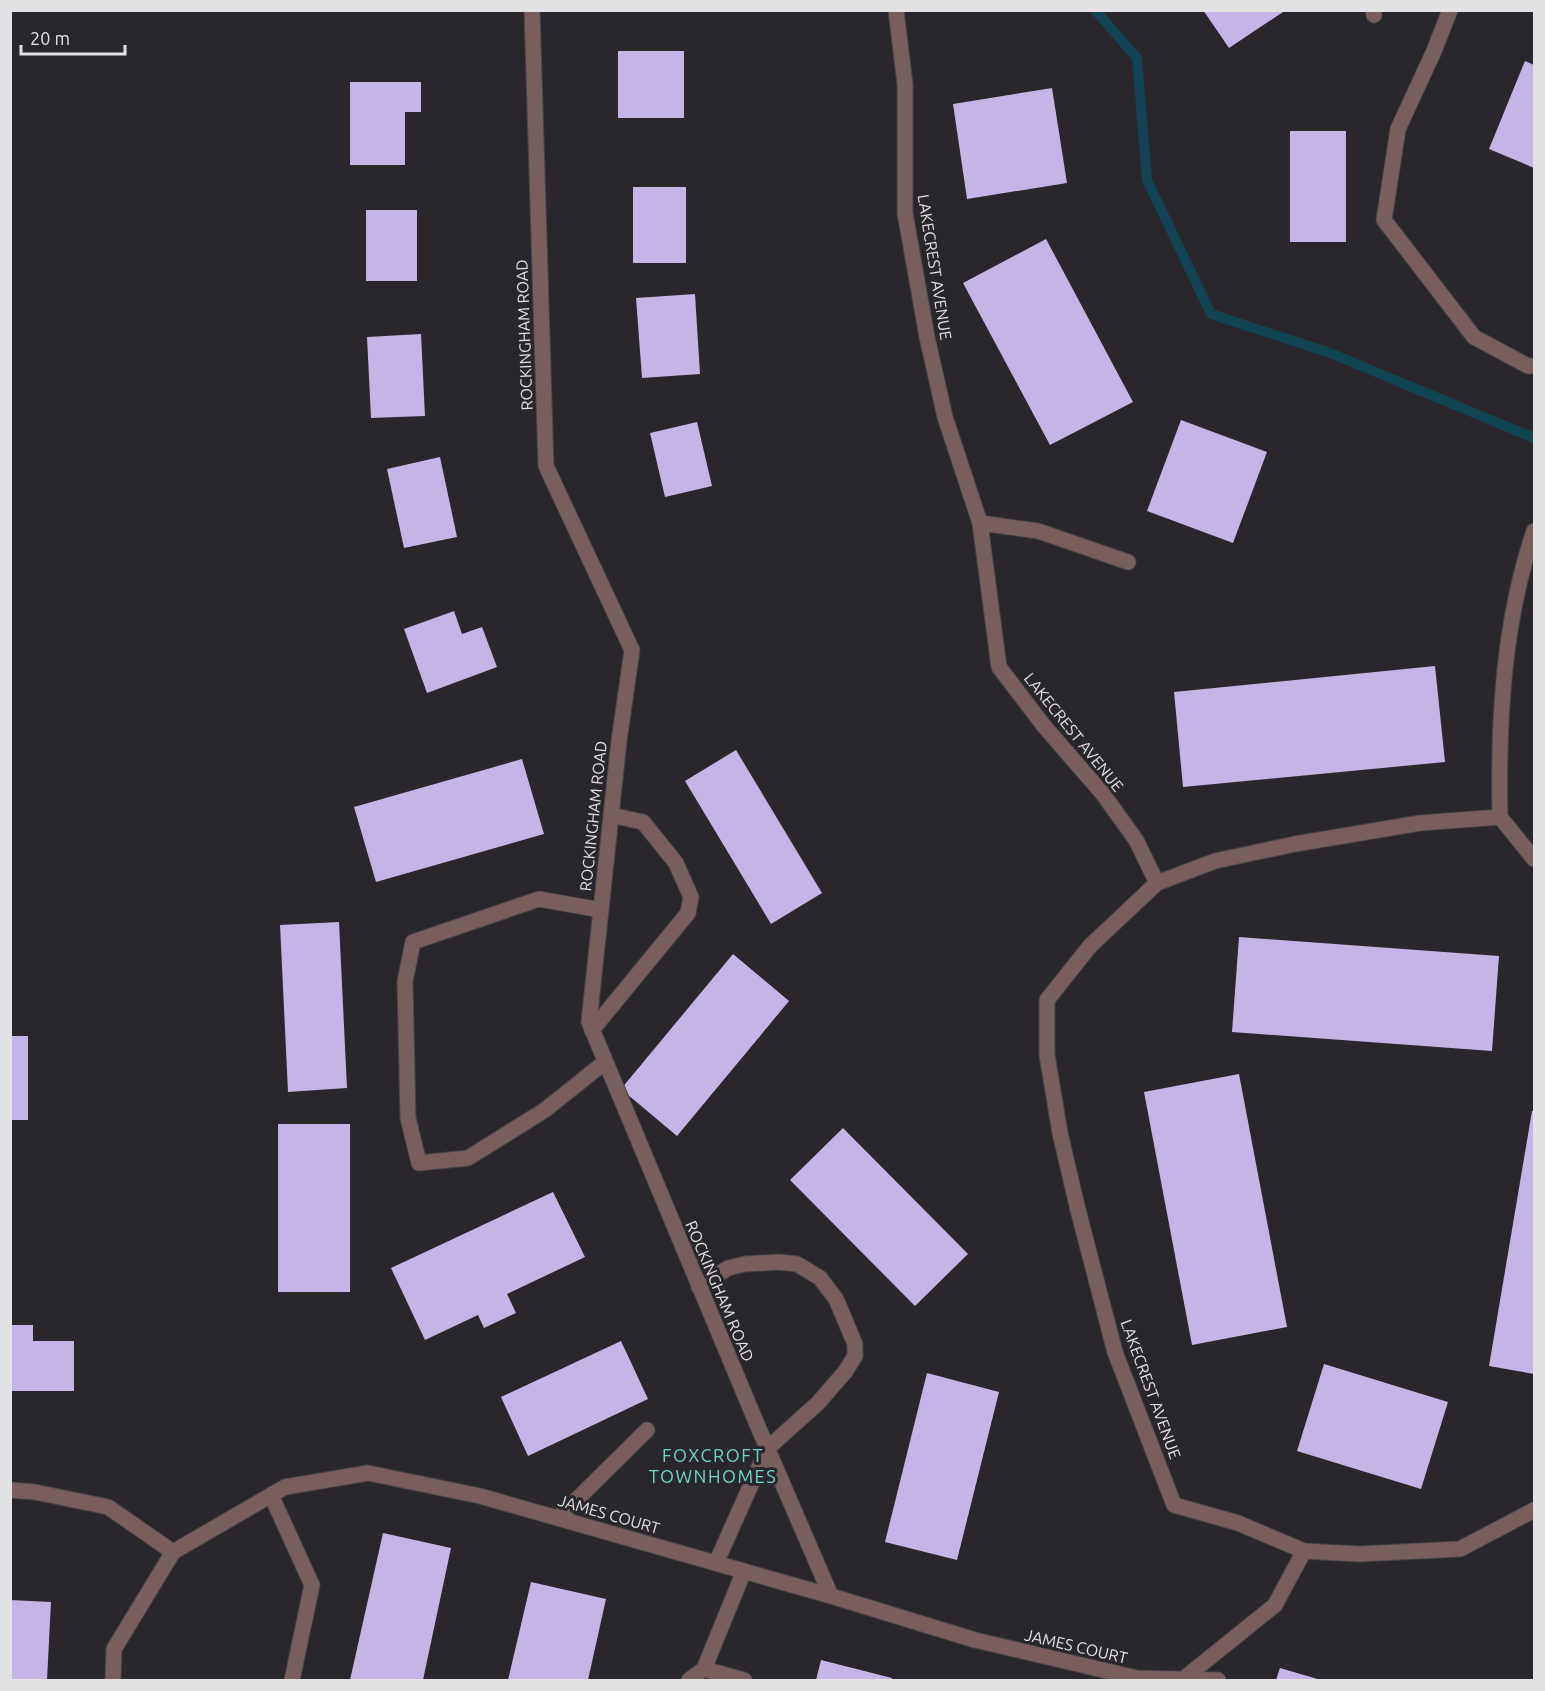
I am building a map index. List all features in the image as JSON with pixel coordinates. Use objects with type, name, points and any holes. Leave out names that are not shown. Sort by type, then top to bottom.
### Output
[{"type":"street","name":"ROCKINGHAM ROAD","points":[[532,10],[546,466],[632,650],[619,741],[589,1022],[767,1449],[831,1596]]},
{"type":"street","name":"LAKECREST AVENUE","points":[[896,10],[905,84],[905,213],[927,337],[945,417],[980,523],[999,668],[1123,821],[1136,840],[1157,883]]},
{"type":"street","points":[[1450,10],[1398,129],[1384,220],[1474,337],[1528,366],[1534,366]]},
{"type":"street","points":[[980,523],[1038,531],[1128,562]]},
{"type":"street","points":[[1534,531],[1523,565],[1510,626],[1499,754],[1500,817],[1534,859]]},
{"type":"street","points":[[592,1030],[688,913],[691,897],[676,863],[643,822],[611,815]]},
{"type":"street","name":"LAKECREST AVENUE","points":[[1500,817],[1420,823],[1295,844],[1215,861],[1157,883],[1089,946],[1047,1000],[1047,1055],[1060,1133],[1116,1352],[1174,1505],[1239,1523],[1304,1551],[1359,1554],[1460,1549],[1534,1510]]},
{"type":"street","points":[[601,910],[538,899],[413,942],[405,981],[408,1118],[419,1163],[468,1158],[545,1110],[605,1062]]},
{"type":"street","points":[[699,1287],[728,1268],[745,1264],[779,1262],[797,1264],[820,1278],[836,1299],[855,1344],[855,1356],[845,1372],[818,1403],[767,1449],[716,1563]]},
{"type":"street","points":[[558,1518],[647,1430]]},
{"type":"street","name":"JAMES COURT","points":[[173,1552],[285,1487],[368,1473],[480,1496],[831,1596],[975,1640],[1113,1677],[1218,1680]]},
{"type":"street","points":[[10,1490],[34,1492],[108,1507],[173,1552],[114,1649],[113,1680]]},
{"type":"street","points":[[271,1495],[312,1585],[292,1680]]},
{"type":"street","points":[[1182,1680],[1275,1605],[1304,1551]]},
{"type":"street","points":[[689,1680],[704,1669],[744,1571]]},
{"type":"street","points":[[704,1669],[744,1680]]},
{"type":"building","points":[[1203,10],[1286,10],[1229,48]]},
{"type":"building","points":[[618,51],[684,51],[684,118],[618,118]]},
{"type":"building","points":[[1525,61],[1534,65],[1534,168],[1489,149]]},
{"type":"building","points":[[350,82],[421,82],[421,112],[405,112],[405,165],[350,165]]},
{"type":"building","points":[[1052,88],[1067,183],[967,199],[953,104]]},
{"type":"building","points":[[1290,131],[1346,131],[1346,242],[1290,242]]},
{"type":"building","points":[[633,187],[686,187],[686,263],[633,263]]},
{"type":"building","points":[[366,210],[417,210],[417,281],[366,281]]},
{"type":"building","points":[[1046,239],[1133,402],[1050,445],[963,283]]},
{"type":"building","points":[[695,294],[700,374],[642,378],[636,298]]},
{"type":"building","points":[[421,334],[425,416],[371,418],[367,337]]},
{"type":"building","points":[[1181,420],[1267,452],[1233,543],[1147,511]]},
{"type":"building","points":[[697,422],[712,486],[665,497],[650,433]]},
{"type":"building","points":[[440,457],[457,537],[404,548],[387,469]]},
{"type":"building","points":[[454,611],[462,634],[482,627],[497,667],[427,693],[404,629]]},
{"type":"building","points":[[1435,666],[1445,762],[1183,787],[1174,692]]},
{"type":"building","points":[[736,750],[822,893],[771,924],[685,781]]},
{"type":"building","points":[[522,759],[544,834],[376,882],[354,807]]},
{"type":"building","points":[[339,922],[347,1088],[288,1092],[280,925]]},
{"type":"building","points":[[1239,937],[1499,956],[1492,1051],[1232,1032]]},
{"type":"building","points":[[733,954],[789,1001],[677,1136],[621,1089]]},
{"type":"building","points":[[10,1036],[28,1036],[28,1120],[10,1120]]},
{"type":"building","points":[[1239,1074],[1287,1327],[1192,1345],[1144,1092]]},
{"type":"building","points":[[1532,1111],[1534,1111],[1534,1374],[1489,1366]]},
{"type":"building","points":[[278,1124],[350,1124],[350,1292],[278,1292]]},
{"type":"building","points":[[843,1128],[968,1254],[915,1306],[790,1180]]},
{"type":"building","points":[[553,1192],[585,1257],[507,1294],[516,1313],[484,1328],[478,1315],[425,1340],[391,1268]]},
{"type":"building","points":[[10,1325],[33,1325],[33,1341],[74,1341],[74,1391],[10,1391]]},
{"type":"building","points":[[621,1341],[648,1399],[528,1456],[501,1397]]},
{"type":"building","points":[[1324,1364],[1448,1402],[1421,1489],[1297,1451]]},
{"type":"building","points":[[927,1373],[999,1392],[957,1560],[885,1542]]},
{"type":"building","points":[[383,1533],[451,1548],[423,1680],[350,1680]]},
{"type":"building","points":[[531,1582],[606,1599],[588,1680],[508,1680]]},
{"type":"building","points":[[10,1600],[51,1602],[47,1680],[10,1680]]},
{"type":"building","points":[[821,1660],[892,1678],[892,1680],[816,1680]]},
{"type":"building","points":[[1280,1668],[1321,1680],[1276,1680]]},
{"type":"waterway","points":[[1095,10],[1137,58],[1147,180],[1211,314],[1330,353],[1534,438]]},
{"type":"district","name":"FOXCROFT TOWNHOMES","points":[[713,1466]]}]
